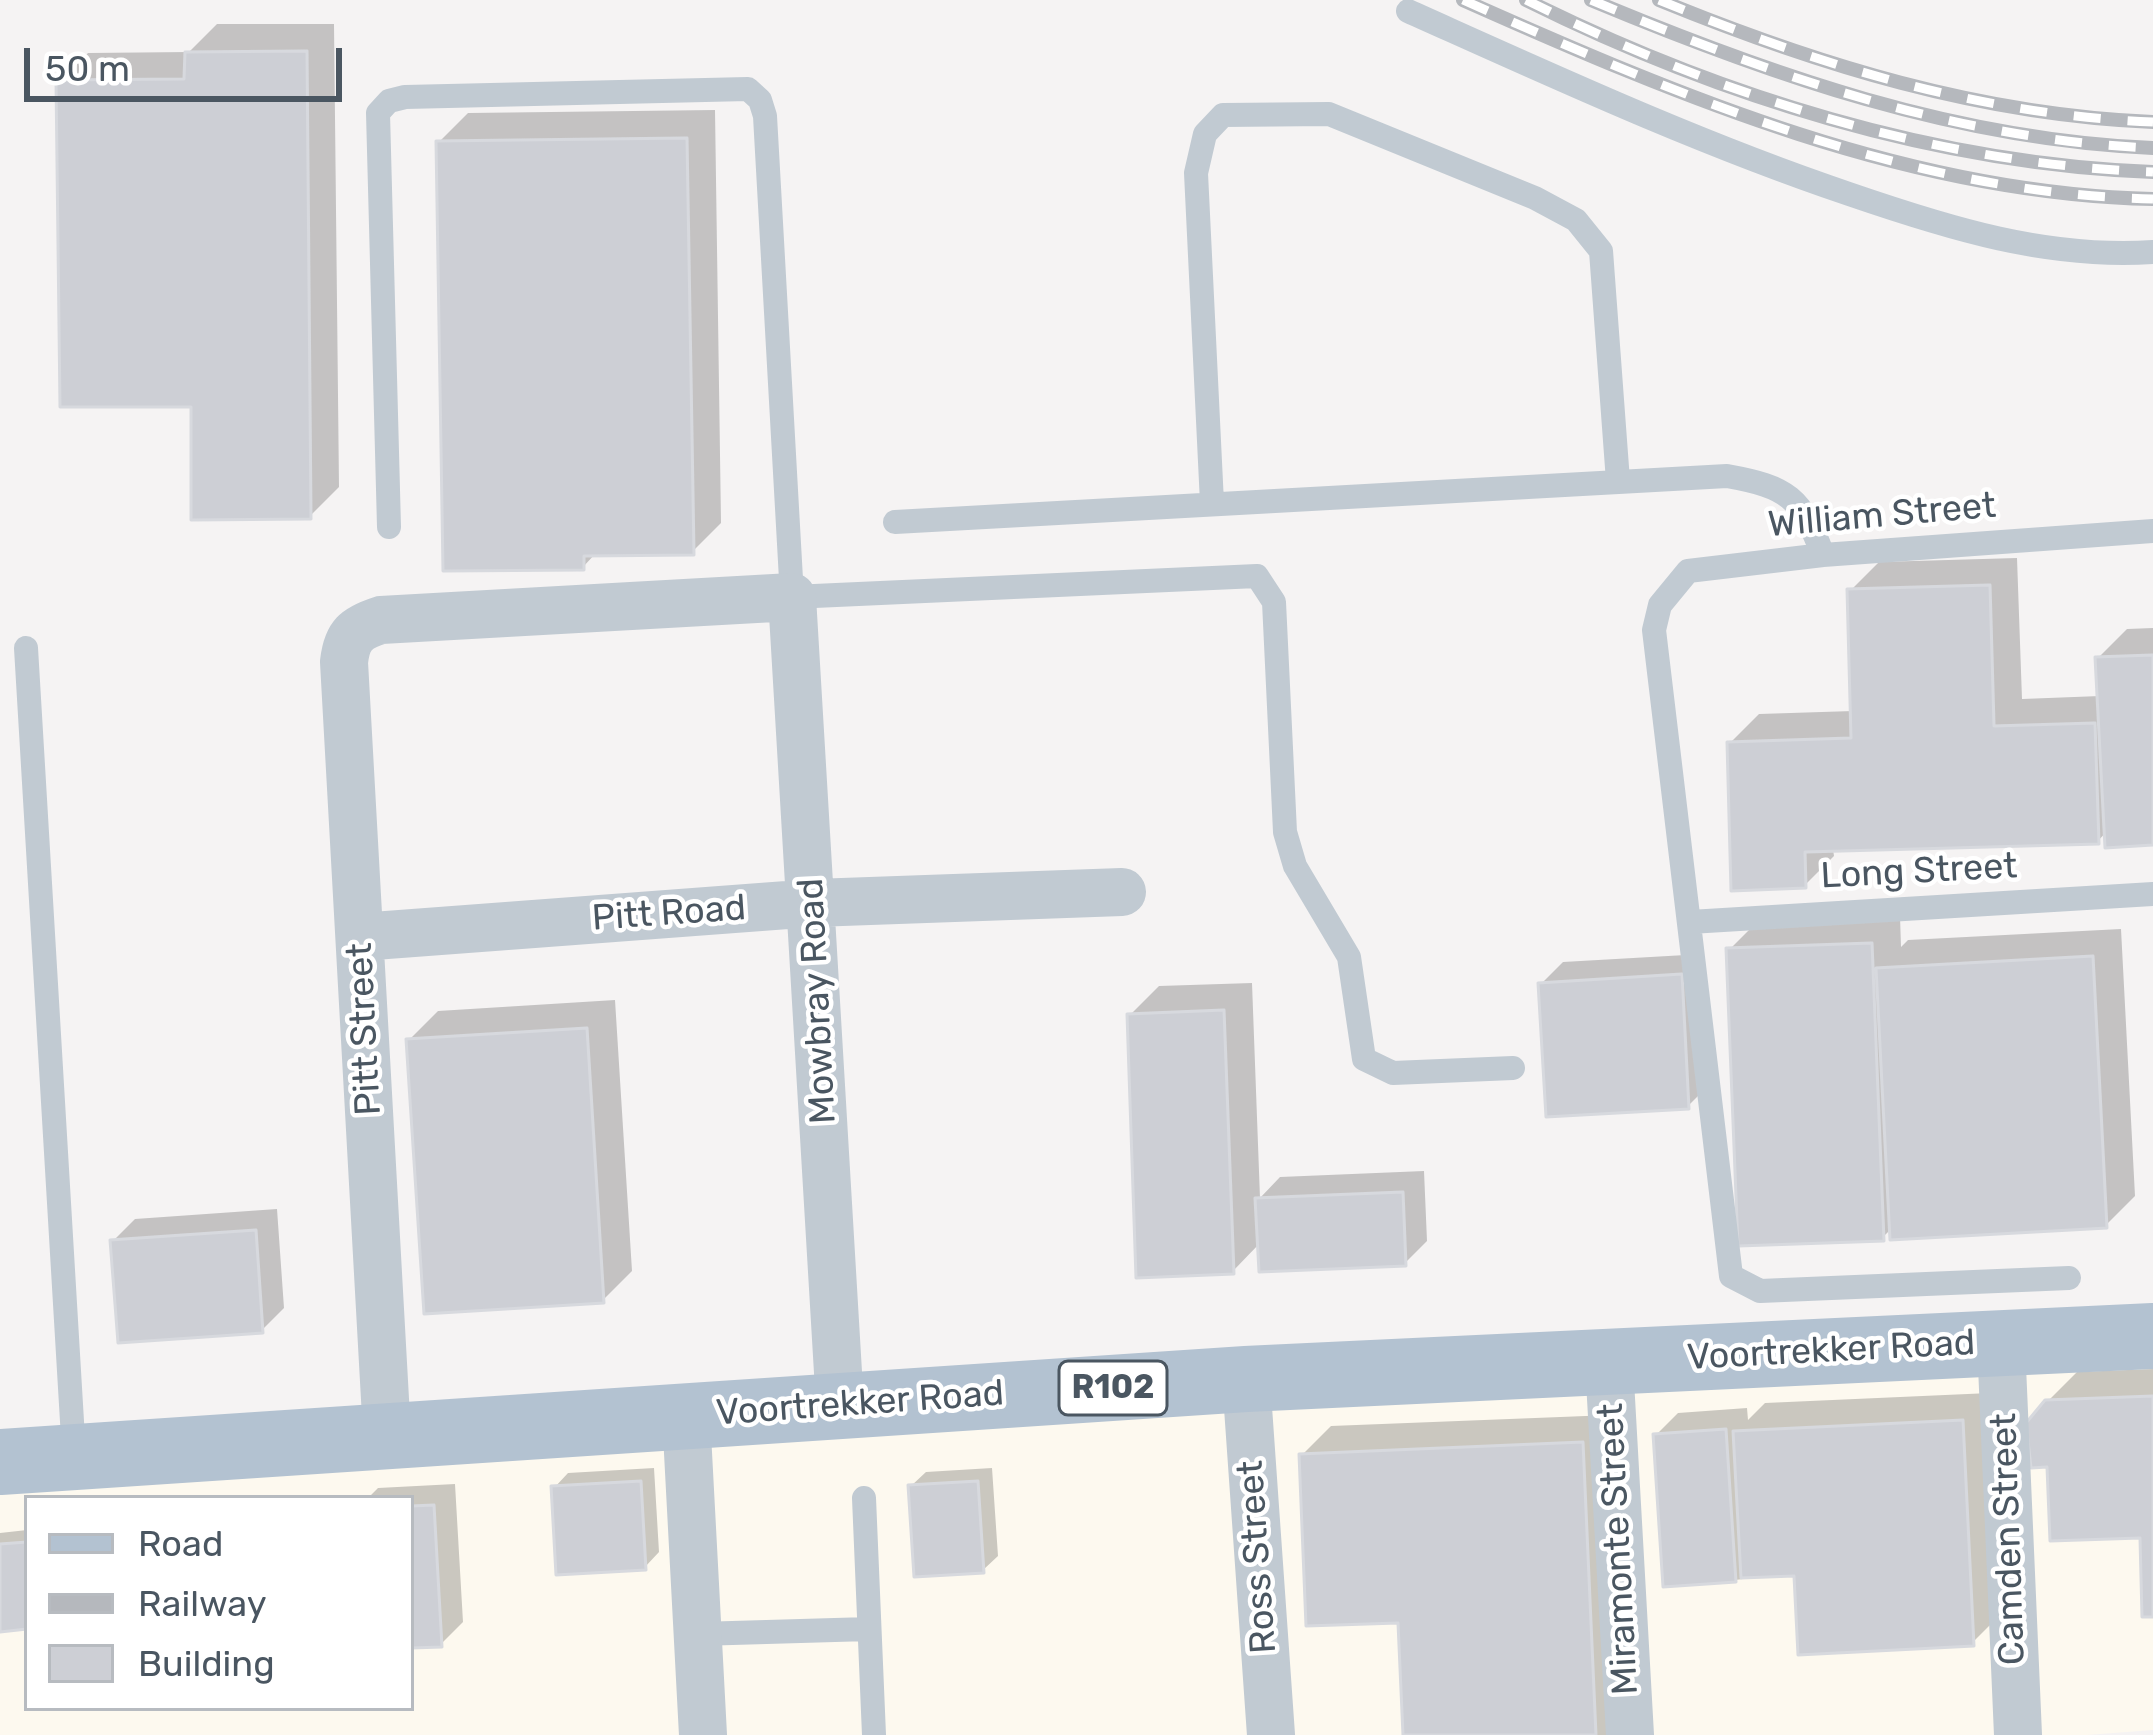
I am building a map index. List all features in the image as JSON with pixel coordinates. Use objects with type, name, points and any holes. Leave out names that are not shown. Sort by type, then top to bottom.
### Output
[{"type":"main road","name":"Voortrekker Road","points":[[0,1462],[1246,1379],[2153,1336]]},
{"type":"street","name":"Pitt Street","points":[[387,1435],[346,642],[358,627],[381,620],[792,597]]},
{"type":"street","name":"Mowbray Road","points":[[792,597],[814,903],[840,1406]]},
{"type":"street","name":"Pitt Road","points":[[360,938],[814,903],[1122,892]]},
{"type":"street","name":"Camden Street","points":[[2001,1343],[2018,1735]]},
{"type":"street","name":"Miramonte Street","points":[[1609,1363],[1630,1735]]},
{"type":"street","name":"Ross Street","points":[[1246,1379],[1271,1735]]},
{"type":"street","points":[[686,1415],[703,1735]]},
{"type":"lane","points":[[1408,11],[1743,158],[1974,236],[2112,254],[2153,252]]},
{"type":"lane","points":[[389,527],[378,113],[389,101],[405,97],[732,86],[760,100],[765,116],[792,597],[1256,576],[1274,602],[1286,832],[1295,866],[1349,957],[1364,1059],[1393,1072],[1513,1068]]},
{"type":"lane","points":[[1212,503],[1196,173],[1204,134],[1223,115],[1329,114],[1534,197],[1576,220],[1601,251],[1618,481]]},
{"type":"lane","points":[[895,522],[1727,476],[1772,484],[1805,509],[1823,555]]},
{"type":"lane","name":"William Street","points":[[1690,922],[1654,630],[1660,604],[1688,572],[1823,555],[2153,531]]},
{"type":"lane","points":[[26,648],[74,1457]]},
{"type":"lane","name":"Long Street","points":[[1690,922],[2153,894]]},
{"type":"lane","points":[[1690,922],[1731,1276],[1760,1291],[2069,1278]]},
{"type":"lane","points":[[864,1498],[874,1735]]},
{"type":"lane","points":[[698,1634],[869,1629]]},
{"type":"shaded area","points":[[2153,1336],[2153,1730],[2087,1735],[0,1735],[0,1462]]},
{"type":"building","points":[[307,51],[311,519],[191,520],[191,407],[60,407],[56,80],[184,79],[185,52]]},
{"type":"building","points":[[687,138],[694,555],[584,556],[584,570],[443,571],[436,141]]},
{"type":"building","points":[[1990,585],[1994,726],[2095,723],[2099,844],[1805,852],[1806,888],[1731,891],[1727,742],[1851,738],[1847,589]]},
{"type":"building","points":[[2153,655],[2153,845],[2105,848],[2095,657]]},
{"type":"building","points":[[1872,943],[1884,1241],[1738,1246],[1726,948]]},
{"type":"building","points":[[2093,956],[2107,1228],[1890,1240],[1876,968]]},
{"type":"building","points":[[1682,974],[1689,1109],[1546,1117],[1538,983]]},
{"type":"building","points":[[1224,1010],[1234,1274],[1136,1278],[1127,1014]]},
{"type":"building","points":[[587,1028],[604,1303],[424,1314],[406,1039]]},
{"type":"building","points":[[1403,1192],[1406,1266],[1259,1272],[1255,1198]]},
{"type":"building","points":[[256,1230],[263,1333],[118,1343],[110,1240]]},
{"type":"building","points":[[2153,1396],[2153,1617],[2142,1617],[2140,1538],[2050,1541],[2047,1467],[2031,1468],[2026,1423],[2045,1400]]},
{"type":"building","points":[[1963,1420],[1974,1646],[1798,1655],[1794,1576],[1741,1578],[1733,1431]]},
{"type":"building","points":[[1726,1429],[1736,1582],[1663,1587],[1653,1434]]},
{"type":"building","points":[[1583,1442],[1596,1735],[1403,1735],[1398,1623],[1306,1626],[1299,1454]]},
{"type":"building","points":[[641,1481],[646,1570],[556,1575],[551,1486]]},
{"type":"building","points":[[978,1481],[984,1573],[914,1577],[908,1485]]},
{"type":"building","points":[[434,1505],[442,1647],[414,1648],[414,1506]]},
{"type":"building","points":[[24,1542],[24,1629],[0,1632],[0,1544]]},
{"type":"railway","points":[[1463,0],[1713,104],[1885,159],[2063,193],[2153,199]]},
{"type":"railway","points":[[1526,0],[1675,66],[1830,119],[1991,155],[2153,172]]},
{"type":"railway","points":[[1591,0],[1727,54],[1866,99],[2007,132],[2153,148]]},
{"type":"railway","points":[[1659,0],[1779,46],[1901,83],[2025,109],[2153,122]]}]
